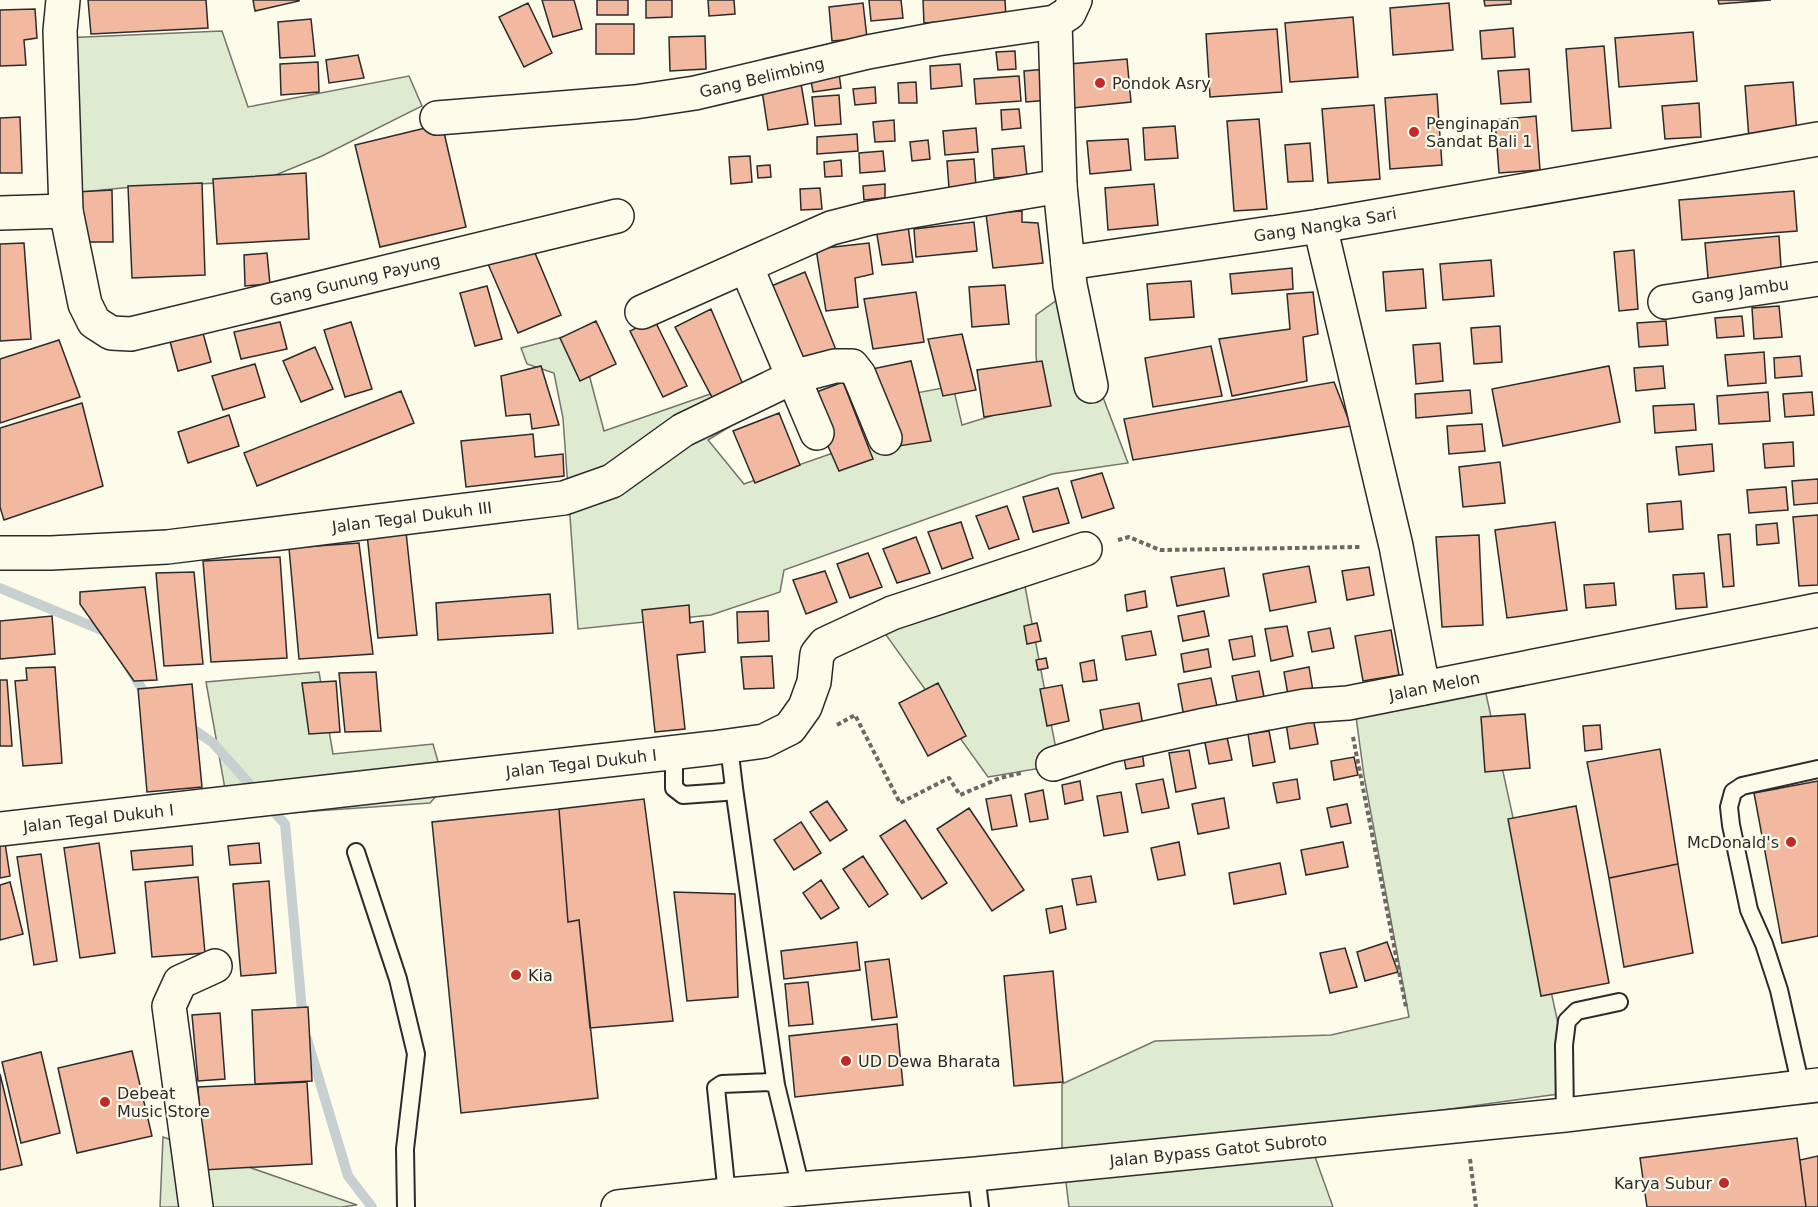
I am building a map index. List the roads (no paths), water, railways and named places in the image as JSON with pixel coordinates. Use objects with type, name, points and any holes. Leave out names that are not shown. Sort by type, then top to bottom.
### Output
[{"type":"street","points":[[0,213],[66,211],[60,31],[63,0]]},
{"type":"street","points":[[1065,11],[1060,186],[1070,285],[1091,386]]},
{"type":"street","name":"Gang Belimbing","points":[[437,118],[635,102],[694,93],[868,52],[1065,11]]},
{"type":"street","name":"Gang Nangka Sari","points":[[1068,263],[1320,226],[1818,139]]},
{"type":"street","points":[[642,312],[831,228],[870,218],[1060,186]]},
{"type":"street","name":"Gang Gunung Payung","points":[[66,211],[85,304],[94,322],[111,333],[131,333],[617,216]]},
{"type":"street","points":[[1320,226],[1396,546],[1423,688]]},
{"type":"street","points":[[746,266],[817,433]]},
{"type":"street","name":"Gang Jambu","points":[[1665,302],[1818,279]]},
{"type":"street","name":"Jalan Tegal Dukuh III","points":[[0,553],[51,553],[167,547],[564,498],[612,481],[683,430],[793,377],[835,366],[852,366],[859,375],[885,438]]},
{"type":"street","name":"Jalan Tegal Dukuh I","points":[[0,829],[764,741],[790,728],[805,707],[814,682],[817,654],[825,644],[892,613],[1085,549]]},
{"type":"street","name":"Jalan Melon","points":[[1053,764],[1109,746],[1229,720],[1305,706],[1348,703],[1818,610]]},
{"type":"street","points":[[196,1207],[169,1006],[180,982],[215,966]]},
{"type":"street","name":"Jalan Bypass Gatot Subroto","points":[[618,1207],[1565,1115],[1810,1086]]},
{"type":"lane","points":[[729,746],[776,1085],[801,1188]]},
{"type":"lane","points":[[674,753],[674,788],[683,795],[725,792],[734,788]]},
{"type":"lane","points":[[1810,1086],[1764,944],[1749,910],[1729,807],[1733,792],[1743,786],[1818,769]]},
{"type":"lane","points":[[356,852],[398,979],[416,1054],[405,1149],[406,1207]]},
{"type":"lane","points":[[1565,1115],[1564,1044],[1567,1021],[1577,1011],[1619,1002]]},
{"type":"lane","points":[[727,1195],[716,1088],[722,1084],[768,1082],[776,1085]]},
{"type":"lane","points":[[976,1173],[980,1207]]},
{"type":"waterway","points":[[0,588],[111,634]]},
{"type":"waterway","points":[[130,669],[149,698]]},
{"type":"waterway","points":[[186,724],[213,743],[285,824],[303,1021]]},
{"type":"waterway","points":[[307,1039],[348,1176],[372,1207]]},
{"type":"place","name":"Pondok Asry","points":[[1100,83]]},
{"type":"place","name":"Penginapan Sandat Bali 1","points":[[1414,132]]},
{"type":"place","name":"McDonald's","points":[[1791,842]]},
{"type":"place","name":"Kia","points":[[516,975]]},
{"type":"place","name":"UD Dewa Bharata","points":[[846,1061]]},
{"type":"place","name":"Debeat Music Store","points":[[105,1102]]},
{"type":"place","name":"Karya Subur","points":[[1724,1183]]}]
